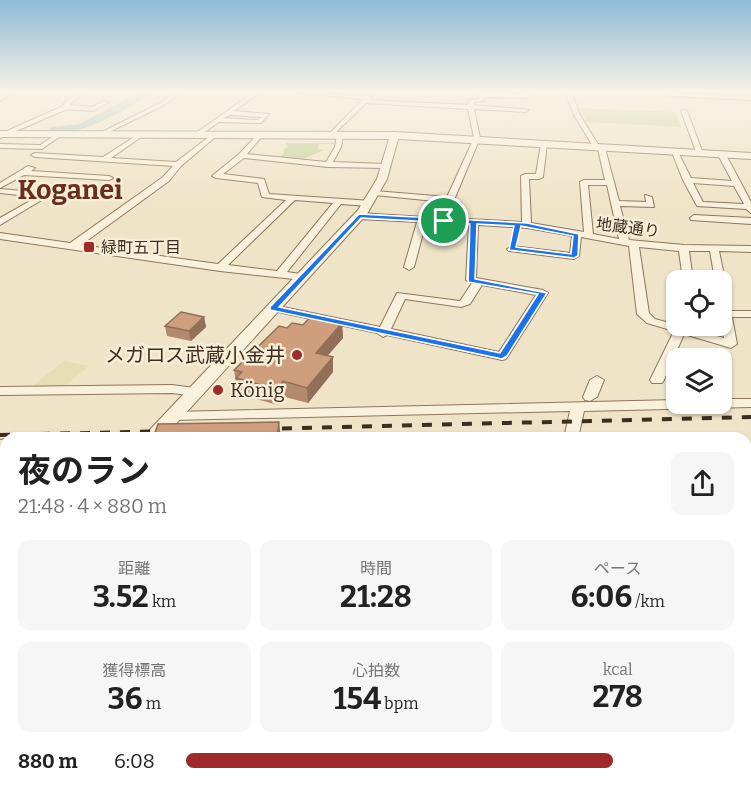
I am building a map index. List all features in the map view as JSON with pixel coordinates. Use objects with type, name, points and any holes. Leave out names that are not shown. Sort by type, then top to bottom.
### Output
[{"type":"street","points":[[103,133],[111,129]]},
{"type":"street","points":[[198,134],[205,129]]},
{"type":"street","points":[[328,165],[338,147],[336,135],[341,129]]},
{"type":"street","points":[[444,221],[450,200],[476,140],[474,129]]},
{"type":"street","points":[[586,129],[599,148],[630,243],[644,314],[651,321],[666,325]]},
{"type":"street","points":[[691,129],[701,154]]},
{"type":"street","points":[[0,146],[42,147],[62,133]]},
{"type":"street","points":[[1,134],[395,135],[751,156]]},
{"type":"street","points":[[80,177],[142,134]]},
{"type":"street","points":[[73,246],[166,179],[178,164],[216,134]]},
{"type":"street","points":[[261,134],[242,156],[216,176],[261,180],[265,195],[369,203]]},
{"type":"street","points":[[157,432],[359,216],[375,193],[395,135]]},
{"type":"street","points":[[544,144],[539,177],[525,176],[516,238],[574,256],[577,235]]},
{"type":"street","points":[[674,152],[700,204],[750,208]]},
{"type":"street","points":[[35,155],[178,164]]},
{"type":"street","points":[[722,155],[750,208]]},
{"type":"street","points":[[0,188],[51,156]]},
{"type":"street","points":[[242,156],[328,165],[385,166]]},
{"type":"street","points":[[24,173],[109,178]]},
{"type":"street","points":[[687,180],[751,190]]},
{"type":"street","points":[[589,237],[584,182],[611,183]]},
{"type":"street","points":[[0,188],[45,195],[0,222]]},
{"type":"street","points":[[375,193],[450,200]]},
{"type":"street","points":[[616,203],[651,205],[648,197]]},
{"type":"street","points":[[220,268],[293,198]]},
{"type":"street","points":[[280,274],[339,201]]},
{"type":"street","name":"地蔵通り","points":[[359,216],[474,222],[516,238],[577,235],[684,248],[751,249]]},
{"type":"street","points":[[693,218],[751,221]]},
{"type":"street","points":[[409,267],[422,220]]},
{"type":"street","points":[[273,308],[383,333],[502,356],[543,293],[471,280],[474,222]]},
{"type":"street","points":[[0,236],[220,268],[303,277]]},
{"type":"street","points":[[684,248],[687,270]]},
{"type":"street","points":[[714,249],[718,270]]},
{"type":"street","points":[[383,333],[402,293],[461,304],[466,302],[478,282]]},
{"type":"street","points":[[732,314],[751,314]]},
{"type":"street","points":[[657,380],[685,336]]},
{"type":"street","points":[[707,336],[731,344],[730,336]]},
{"type":"street","points":[[590,397],[597,380]]},
{"type":"street","points":[[0,391],[172,389],[195,392]]},
{"type":"street","points":[[172,416],[751,404]]},
{"type":"street","points":[[572,432],[578,407]]},
{"type":"shaded area","points":[[64,361],[89,366],[60,387],[30,388]]},
{"type":"green space","points":[[286,143],[335,144],[319,144],[318,149],[324,150],[303,159],[280,157],[284,149],[288,147]]},
{"type":"building","points":[[181,312],[204,317],[189,331],[165,326]]},
{"type":"building","name":"メガロス武蔵小金井","points":[[311,316],[342,323],[316,353],[333,357],[307,388],[283,381],[276,389],[236,378],[242,372],[234,370],[279,326],[287,328],[292,323],[303,325]]},
{"type":"building","points":[[279,422],[278,432],[155,432],[158,424]]},
{"type":"waterway","points":[[52,130],[60,129]]},
{"type":"railway","points":[[262,429],[751,417]]},
{"type":"railway","points":[[129,432],[172,431]]},
{"type":"place","name":"緑町五丁目","points":[[89,247]]},
{"type":"place","name":"メガロス武蔵小金井","points":[[297,355]]},
{"type":"place","name":"König","points":[[218,390]]},
{"type":"district","name":"Koganei","points":[[70,190]]},
{"type":"route","points":[[444,221],[359,216],[273,308],[383,333],[502,356],[543,293],[471,280],[474,222],[518,224],[527,225],[577,235],[574,256],[512,249],[518,224],[444,221]]}]
